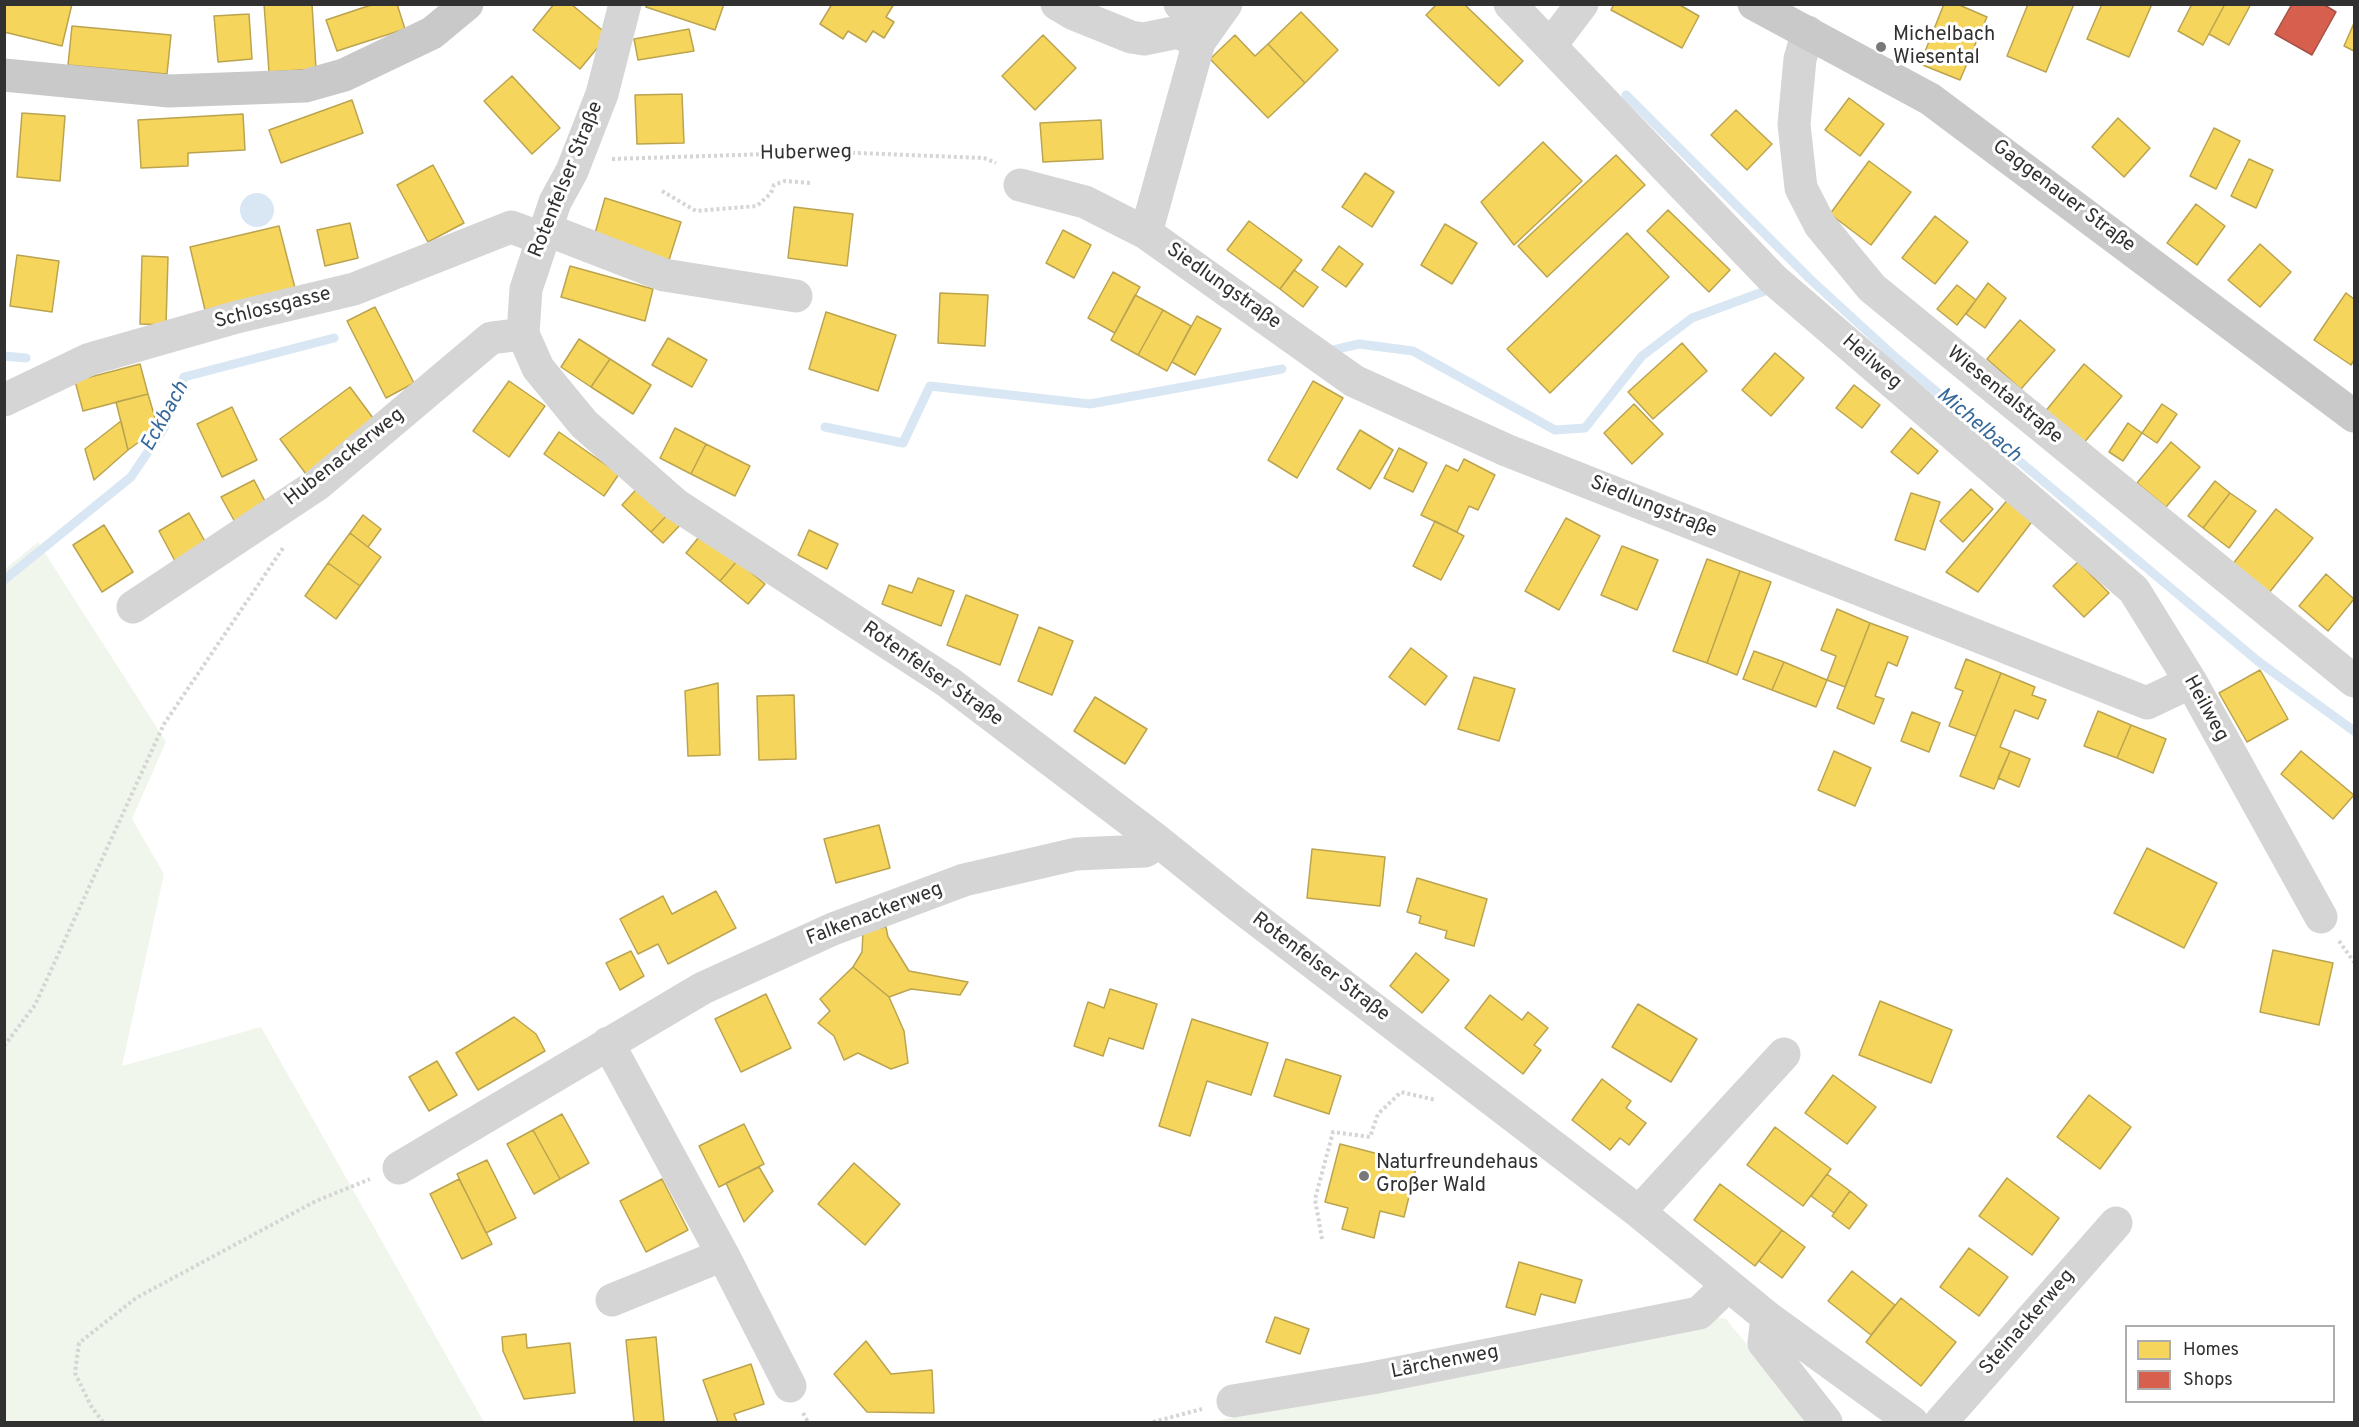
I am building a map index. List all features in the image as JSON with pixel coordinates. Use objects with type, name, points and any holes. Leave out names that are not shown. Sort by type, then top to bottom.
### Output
[{"type":"main road","points":[[4,75],[169,91],[305,86],[344,75],[432,33],[467,4]]},
{"type":"main road","name":"Gaggenauer Straße","points":[[1754,4],[1930,99],[2355,416]]},
{"type":"street","name":"Rotenfelser Straße","points":[[625,4],[602,94],[572,171],[555,202],[526,289],[524,334],[538,369],[584,424],[675,504],[948,682],[1638,1212],[1727,1286]]},
{"type":"street","points":[[1057,4],[1074,14],[1131,37],[1144,39],[1211,25]]},
{"type":"street","points":[[1180,4],[1211,25]]},
{"type":"street","name":"Heilweg","points":[[1510,4],[1783,287],[2134,590],[2190,682],[2321,917]]},
{"type":"street","points":[[1550,46],[1582,4]]},
{"type":"street","name":"Siedlungstraße","points":[[1146,233],[1211,25]]},
{"type":"street","name":"Wiesentalstraße","points":[[1808,32],[1800,58],[1794,124],[1801,188],[1820,225],[1872,288],[2355,681]]},
{"type":"street","name":"Siedlungstraße","points":[[1020,185],[1085,202],[1146,233],[1354,381],[1506,450],[2147,704],[2190,682]]},
{"type":"street","name":"Schlossgasse","points":[[4,400],[90,359],[237,317],[354,289],[511,227],[543,233],[664,274],[796,296]]},
{"type":"street","name":"Hubenackerweg","points":[[134,607],[318,484],[491,338],[524,334]]},
{"type":"street","name":"Falkenackerweg","points":[[399,1168],[703,988],[833,930],[964,880],[1076,854],[1145,851],[1159,842]]},
{"type":"street","points":[[608,1043],[723,1255],[790,1386]]},
{"type":"street","points":[[1638,1212],[1784,1054]]},
{"type":"street","name":"Steinackerweg","points":[[1941,1422],[2116,1223]]},
{"type":"street","points":[[612,1300],[723,1255]]},
{"type":"street","points":[[1727,1286],[1912,1422]]},
{"type":"street","name":"Lärchenweg","points":[[1233,1401],[1372,1378],[1698,1313],[1727,1286]]},
{"type":"street","points":[[1767,1317],[1764,1343],[1826,1422]]},
{"type":"path","name":"Huberweg","points":[[579,154],[594,160],[832,152],[984,158],[1018,172],[1020,185]]},
{"type":"path","points":[[662,191],[696,211],[757,206],[771,193],[774,185],[785,181],[810,183]]},
{"type":"path","points":[[4,1046],[35,1005],[164,724],[287,541]]},
{"type":"path","points":[[1322,1239],[1315,1199],[1333,1132],[1370,1137],[1378,1114],[1401,1092],[1443,1101]]},
{"type":"path","points":[[103,1422],[91,1406],[75,1373],[79,1343],[146,1293],[316,1200],[399,1168]]},
{"type":"path","points":[[1153,1422],[1233,1401]]},
{"type":"shaded area","points":[[38,542],[166,742],[132,819],[164,874],[122,1066],[261,1027],[484,1422],[5,1422],[4,570]]},
{"type":"shaded area","points":[[1716,1317],[1726,1319],[1811,1422],[1214,1422],[1288,1404]]},
{"type":"water","points":[[257,193],[269,198],[274,210],[269,222],[257,227],[245,222],[240,210],[245,198]]},
{"type":"building: Homes","points":[[4,4],[72,4],[62,46],[4,32]]},
{"type":"building: Homes","points":[[264,4],[312,4],[316,69],[269,72]]},
{"type":"building: Homes","points":[[374,4],[397,4],[405,29],[337,51],[326,20]]},
{"type":"building: Homes","points":[[554,4],[571,4],[608,35],[580,69],[533,30]]},
{"type":"building: Homes","points":[[646,4],[724,4],[715,30],[646,7]]},
{"type":"building: Homes","points":[[832,4],[894,4],[886,17],[894,22],[884,38],[873,31],[866,42],[848,31],[843,39],[820,24]]},
{"type":"building: Homes","points":[[1437,4],[1464,4],[1523,61],[1499,86],[1426,15]]},
{"type":"building: Homes","points":[[1614,4],[1678,4],[1699,16],[1682,48],[1611,10]]},
{"type":"building: Homes","points":[[1944,4],[1957,4],[1987,17],[1960,80],[1920,64]]},
{"type":"building: Homes","points":[[2028,4],[2074,4],[2046,72],[2007,56]]},
{"type":"building: Homes","points":[[2102,4],[2152,4],[2129,57],[2087,39]]},
{"type":"building: Homes","points":[[2192,4],[2225,4],[2203,45],[2178,31]]},
{"type":"building: Homes","points":[[2225,4],[2251,4],[2229,45],[2209,34]]},
{"type":"building: Homes","points":[[1301,12],[1338,50],[1305,83],[1268,44]]},
{"type":"building: Homes","points":[[249,14],[252,59],[218,62],[214,16]]},
{"type":"building: Homes","points":[[2354,23],[2354,51],[2344,46]]},
{"type":"building: Homes","points":[[72,26],[171,35],[167,74],[68,65]]},
{"type":"building: Homes","points":[[689,29],[694,51],[638,60],[634,39]]},
{"type":"building: Homes","points":[[1043,35],[1076,68],[1035,110],[1002,76]]},
{"type":"building: Homes","points":[[1235,35],[1255,56],[1268,44],[1305,83],[1268,118],[1210,59]]},
{"type":"building: Homes","points":[[512,76],[560,128],[532,154],[484,101]]},
{"type":"building: Homes","points":[[682,94],[684,143],[637,144],[635,95]]},
{"type":"building: Homes","points":[[1849,98],[1884,124],[1860,156],[1825,130]]},
{"type":"building: Homes","points":[[352,100],[363,133],[281,163],[269,130]]},
{"type":"building: Homes","points":[[1736,110],[1772,144],[1747,170],[1711,135]]},
{"type":"building: Homes","points":[[22,113],[65,116],[60,181],[17,177]]},
{"type":"building: Homes","points":[[243,114],[245,150],[188,153],[188,166],[141,168],[138,120]]},
{"type":"building: Homes","points":[[2118,118],[2150,148],[2124,177],[2092,147]]},
{"type":"building: Homes","points":[[1101,120],[1103,159],[1043,162],[1040,123]]},
{"type":"building: Homes","points":[[2214,128],[2240,141],[2216,189],[2190,176]]},
{"type":"building: Homes","points":[[1543,142],[1582,181],[1514,245],[1481,202]]},
{"type":"building: Homes","points":[[1616,155],[1645,185],[1547,277],[1518,246]]},
{"type":"building: Homes","points":[[2249,159],[2273,170],[2256,208],[2231,196]]},
{"type":"building: Homes","points":[[1869,161],[1911,192],[1871,245],[1830,214]]},
{"type":"building: Homes","points":[[433,165],[464,223],[428,242],[397,185]]},
{"type":"building: Homes","points":[[1365,173],[1394,192],[1372,227],[1342,207]]},
{"type":"building: Homes","points":[[605,198],[681,222],[669,260],[594,237]]},
{"type":"building: Homes","points":[[2196,204],[2225,226],[2197,265],[2167,243]]},
{"type":"building: Homes","points":[[794,207],[853,214],[847,266],[788,258]]},
{"type":"building: Homes","points":[[1668,210],[1730,270],[1709,292],[1647,231]]},
{"type":"building: Homes","points":[[1935,216],[1968,242],[1935,284],[1902,258]]},
{"type":"building: Homes","points":[[1249,221],[1302,260],[1280,289],[1227,250]]},
{"type":"building: Homes","points":[[350,223],[358,258],[325,266],[317,230]]},
{"type":"building: Homes","points":[[1445,224],[1477,243],[1452,284],[1421,265]]},
{"type":"building: Homes","points":[[279,226],[295,288],[205,310],[190,247]]},
{"type":"building: Homes","points":[[1063,230],[1091,245],[1074,278],[1046,263]]},
{"type":"building: Homes","points":[[1627,233],[1669,277],[1550,393],[1507,349]]},
{"type":"building: Homes","points":[[2260,244],[2291,272],[2260,307],[2228,280]]},
{"type":"building: Homes","points":[[1339,246],[1363,264],[1346,287],[1322,270]]},
{"type":"building: Homes","points":[[17,255],[59,261],[52,312],[10,306]]},
{"type":"building: Homes","points":[[142,256],[168,257],[166,325],[140,324]]},
{"type":"building: Homes","points":[[570,266],[653,289],[645,321],[561,297]]},
{"type":"building: Homes","points":[[1294,270],[1318,287],[1303,307],[1280,289]]},
{"type":"building: Homes","points":[[1113,272],[1140,287],[1115,333],[1088,318]]},
{"type":"building: Homes","points":[[1988,283],[2006,298],[1985,328],[1966,314]]},
{"type":"building: Homes","points":[[1957,285],[1976,300],[1957,325],[1937,309]]},
{"type":"building: Homes","points":[[940,293],[988,295],[985,346],[938,343]]},
{"type":"building: Homes","points":[[2346,293],[2354,299],[2354,360],[2351,365],[2314,340]]},
{"type":"building: Homes","points":[[1135,295],[1163,310],[1138,355],[1111,340]]},
{"type":"building: Homes","points":[[375,307],[414,383],[386,398],[347,321]]},
{"type":"building: Homes","points":[[1163,310],[1191,326],[1167,371],[1138,355]]},
{"type":"building: Homes","points":[[826,312],[896,335],[878,391],[809,369]]},
{"type":"building: Homes","points":[[1197,316],[1221,329],[1195,375],[1172,362]]},
{"type":"building: Homes","points":[[2020,320],[2055,350],[2021,389],[1987,359]]},
{"type":"building: Homes","points":[[668,338],[707,360],[692,387],[652,365]]},
{"type":"building: Homes","points":[[579,339],[610,359],[591,387],[561,367]]},
{"type":"building: Homes","points":[[1682,343],[1707,371],[1653,419],[1628,392]]},
{"type":"building: Homes","points":[[1775,353],[1804,378],[1771,416],[1742,390]]},
{"type":"building: Homes","points":[[610,359],[651,385],[633,414],[591,387]]},
{"type":"building: Homes","points":[[140,364],[148,394],[83,411],[75,381]]},
{"type":"building: Homes","points":[[2084,364],[2122,396],[2083,444],[2044,413]]},
{"type":"building: Homes","points":[[509,381],[545,406],[509,457],[473,431]]},
{"type":"building: Homes","points":[[1313,381],[1343,398],[1297,478],[1268,460]]},
{"type":"building: Homes","points":[[1854,385],[1880,405],[1862,428],[1836,408]]},
{"type":"building: Homes","points":[[350,387],[376,422],[306,474],[280,439]]},
{"type":"building: Homes","points":[[148,394],[158,428],[128,450],[116,402]]},
{"type":"building: Homes","points":[[1634,404],[1663,434],[1632,464],[1604,433]]},
{"type":"building: Homes","points":[[2162,404],[2177,414],[2157,443],[2142,433]]},
{"type":"building: Homes","points":[[232,407],[257,460],[222,477],[197,424]]},
{"type":"building: Homes","points":[[121,421],[128,450],[94,480],[85,449]]},
{"type":"building: Homes","points":[[2128,423],[2142,433],[2123,461],[2109,452]]},
{"type":"building: Homes","points":[[675,428],[706,444],[691,474],[660,458]]},
{"type":"building: Homes","points":[[1911,428],[1938,451],[1918,474],[1891,452]]},
{"type":"building: Homes","points":[[1360,430],[1393,450],[1370,489],[1337,469]]},
{"type":"building: Homes","points":[[559,432],[619,474],[604,496],[544,454]]},
{"type":"building: Homes","points":[[2171,442],[2200,467],[2166,507],[2137,483]]},
{"type":"building: Homes","points":[[706,444],[750,466],[735,496],[691,474]]},
{"type":"building: Homes","points":[[1399,448],[1427,463],[1413,492],[1384,478]]},
{"type":"building: Homes","points":[[1464,459],[1495,475],[1478,510],[1469,506],[1457,532],[1421,515],[1446,465],[1458,471]]},
{"type":"building: Homes","points":[[254,480],[267,505],[235,522],[221,497]]},
{"type":"building: Homes","points":[[2215,481],[2230,493],[2203,528],[2188,516]]},
{"type":"building: Homes","points":[[642,483],[672,510],[651,532],[622,505]]},
{"type":"building: Homes","points":[[1971,489],[1993,509],[1963,542],[1940,521]]},
{"type":"building: Homes","points":[[1911,493],[1940,502],[1925,550],[1895,540]]},
{"type":"building: Homes","points":[[2230,493],[2256,511],[2229,548],[2203,528]]},
{"type":"building: Homes","points":[[2010,497],[2034,519],[1978,592],[1946,572]]},
{"type":"building: Homes","points":[[2276,509],[2313,538],[2264,599],[2228,570]]},
{"type":"building: Homes","points":[[672,510],[684,521],[663,543],[651,532]]},
{"type":"building: Homes","points":[[189,513],[206,543],[175,561],[159,531]]},
{"type":"building: Homes","points":[[363,515],[381,529],[368,547],[350,533]]},
{"type":"building: Homes","points":[[1566,518],[1600,536],[1559,610],[1525,591]]},
{"type":"building: Homes","points":[[1435,521],[1464,536],[1441,580],[1413,566]]},
{"type":"building: Homes","points":[[104,525],[133,572],[102,592],[73,545]]},
{"type":"building: Homes","points":[[809,530],[838,544],[827,569],[798,555]]},
{"type":"building: Homes","points":[[703,532],[737,561],[720,581],[686,553]]},
{"type":"building: Homes","points":[[350,533],[381,557],[360,586],[328,563]]},
{"type":"building: Homes","points":[[1622,546],[1658,560],[1637,610],[1601,595]]},
{"type":"building: Homes","points":[[1707,559],[1740,571],[1707,663],[1673,651]]},
{"type":"building: Homes","points":[[737,561],[765,584],[748,604],[720,581]]},
{"type":"building: Homes","points":[[2078,562],[2109,593],[2084,617],[2053,586]]},
{"type":"building: Homes","points":[[328,563],[360,586],[336,619],[305,596]]},
{"type":"building: Homes","points":[[1740,571],[1771,582],[1737,675],[1707,663]]},
{"type":"building: Homes","points":[[2326,574],[2354,599],[2328,631],[2299,606]]},
{"type":"building: Homes","points":[[918,578],[954,591],[941,626],[882,604],[889,585],[912,593]]},
{"type":"building: Homes","points":[[966,595],[1018,615],[1000,665],[947,645]]},
{"type":"building: Homes","points":[[1837,609],[1870,623],[1845,687],[1827,680],[1836,656],[1821,650]]},
{"type":"building: Homes","points":[[1870,623],[1908,637],[1897,666],[1888,662],[1875,696],[1884,699],[1874,724],[1837,708]]},
{"type":"building: Homes","points":[[1039,627],[1073,641],[1052,695],[1018,681]]},
{"type":"building: Homes","points":[[1411,648],[1447,676],[1425,705],[1389,677]]},
{"type":"building: Homes","points":[[1754,651],[1784,662],[1772,690],[1743,679]]},
{"type":"building: Homes","points":[[1966,659],[2001,673],[1976,736],[1949,726],[1963,691],[1955,688]]},
{"type":"building: Homes","points":[[1784,662],[1827,680],[1816,707],[1772,690]]},
{"type":"building: Homes","points":[[2260,670],[2288,719],[2247,742],[2219,693]]},
{"type":"building: Homes","points":[[2001,673],[2035,687],[2032,695],[2046,700],[2038,719],[2015,710],[2000,747],[2010,751],[1994,789],[1960,776]]},
{"type":"building: Homes","points":[[1474,677],[1515,689],[1499,741],[1458,729]]},
{"type":"building: Homes","points":[[718,683],[720,755],[688,756],[685,691]]},
{"type":"building: Homes","points":[[794,695],[796,759],[759,760],[757,696]]},
{"type":"building: Homes","points":[[1095,697],[1147,729],[1125,764],[1074,731]]},
{"type":"building: Homes","points":[[2098,711],[2131,725],[2117,758],[2084,746]]},
{"type":"building: Homes","points":[[1912,712],[1940,723],[1929,752],[1901,741]]},
{"type":"building: Homes","points":[[2131,725],[2166,739],[2153,773],[2117,758]]},
{"type":"building: Homes","points":[[1834,751],[1871,768],[1855,806],[1818,790]]},
{"type":"building: Homes","points":[[2010,751],[2030,759],[2019,787],[1998,778]]},
{"type":"building: Homes","points":[[2301,751],[2354,795],[2333,819],[2281,774]]},
{"type":"building: Homes","points":[[879,825],[890,868],[836,883],[824,839]]},
{"type":"building: Homes","points":[[2147,848],[2217,883],[2184,948],[2114,913]]},
{"type":"building: Homes","points":[[1312,849],[1385,857],[1380,906],[1307,898]]},
{"type":"building: Homes","points":[[1417,878],[1487,899],[1474,946],[1445,938],[1447,931],[1419,923],[1421,916],[1407,912]]},
{"type":"building: Homes","points":[[716,891],[736,928],[668,964],[658,944],[638,954],[620,919],[663,896],[672,914]]},
{"type":"building: Homes","points":[[886,927],[888,937],[909,971],[968,982],[960,995],[911,989],[889,997],[853,967],[862,952],[863,931]]},
{"type":"building: Homes","points":[[2273,950],[2333,963],[2319,1025],[2260,1012]]},
{"type":"building: Homes","points":[[631,951],[644,976],[620,990],[606,963]]},
{"type":"building: Homes","points":[[1416,953],[1449,980],[1422,1013],[1390,986]]},
{"type":"building: Homes","points":[[853,967],[889,997],[904,1031],[908,1063],[891,1069],[858,1053],[844,1060],[834,1036],[818,1023],[830,1011],[820,999]]},
{"type":"building: Homes","points":[[1110,989],[1157,1004],[1143,1049],[1109,1038],[1103,1056],[1074,1046],[1088,1002],[1104,1008]]},
{"type":"building: Homes","points":[[766,994],[791,1048],[741,1072],[715,1019]]},
{"type":"building: Homes","points":[[1490,995],[1522,1020],[1528,1012],[1548,1028],[1534,1045],[1541,1050],[1523,1074],[1465,1028]]},
{"type":"building: Homes","points":[[1880,1001],[1952,1030],[1931,1083],[1859,1055]]},
{"type":"building: Homes","points":[[1638,1004],[1697,1039],[1671,1082],[1612,1047]]},
{"type":"building: Homes","points":[[514,1017],[536,1034],[545,1051],[478,1090],[456,1053]]},
{"type":"building: Homes","points":[[1192,1019],[1268,1043],[1251,1095],[1207,1081],[1190,1136],[1159,1126]]},
{"type":"building: Homes","points":[[1286,1059],[1341,1076],[1329,1114],[1274,1096]]},
{"type":"building: Homes","points":[[437,1061],[457,1095],[429,1111],[409,1077]]},
{"type":"building: Homes","points":[[1833,1075],[1876,1107],[1847,1144],[1805,1113]]},
{"type":"building: Homes","points":[[1602,1079],[1631,1101],[1626,1108],[1646,1123],[1629,1145],[1620,1138],[1610,1150],[1572,1120]]},
{"type":"building: Homes","points":[[2089,1095],[2131,1127],[2100,1169],[2057,1137]]},
{"type":"building: Homes","points":[[562,1114],[589,1163],[560,1179],[533,1130]]},
{"type":"building: Homes","points":[[744,1124],[764,1164],[719,1187],[699,1146]]},
{"type":"building: Homes","points":[[1775,1127],[1831,1169],[1803,1206],[1747,1165]]},
{"type":"building: Homes","points":[[533,1130],[560,1179],[534,1194],[507,1144]]},
{"type":"building: Homes","points":[[1340,1144],[1417,1164],[1404,1217],[1380,1211],[1374,1238],[1342,1229],[1348,1208],[1325,1202]]},
{"type":"building: Homes","points":[[487,1160],[516,1218],[486,1233],[457,1174]]},
{"type":"building: Homes","points":[[854,1163],[900,1204],[865,1245],[818,1204]]},
{"type":"building: Homes","points":[[759,1167],[773,1191],[744,1222],[726,1183]]},
{"type":"building: Homes","points":[[1827,1174],[1850,1191],[1834,1213],[1811,1196]]},
{"type":"building: Homes","points":[[2007,1178],[2059,1218],[2032,1255],[1979,1216]]},
{"type":"building: Homes","points":[[459,1179],[492,1244],[462,1259],[430,1194]]},
{"type":"building: Homes","points":[[662,1179],[688,1230],[646,1252],[620,1201]]},
{"type":"building: Homes","points":[[1720,1184],[1782,1230],[1755,1266],[1694,1220]]},
{"type":"building: Homes","points":[[1850,1191],[1867,1205],[1849,1229],[1832,1216]]},
{"type":"building: Homes","points":[[1782,1230],[1805,1247],[1782,1278],[1759,1261]]},
{"type":"building: Homes","points":[[1969,1248],[2008,1277],[1979,1316],[1940,1287]]},
{"type":"building: Homes","points":[[1519,1262],[1582,1280],[1575,1303],[1541,1294],[1535,1315],[1506,1307]]},
{"type":"building: Homes","points":[[1852,1271],[1895,1305],[1871,1335],[1828,1301]]},
{"type":"building: Homes","points":[[1901,1298],[1956,1342],[1921,1386],[1866,1342]]},
{"type":"building: Homes","points":[[1275,1317],[1309,1329],[1300,1354],[1266,1342]]},
{"type":"building: Homes","points":[[526,1334],[527,1348],[570,1343],[575,1393],[524,1399],[503,1351],[502,1337]]},
{"type":"building: Homes","points":[[656,1337],[664,1422],[634,1422],[626,1340]]},
{"type":"building: Homes","points":[[866,1341],[891,1374],[932,1370],[934,1413],[867,1412],[834,1374]]},
{"type":"building: Homes","points":[[751,1364],[764,1404],[734,1414],[737,1422],[718,1422],[703,1380]]},
{"type":"building: Shops","points":[[2292,4],[2323,4],[2336,12],[2312,55],[2275,34]]},
{"type":"waterway","name":"Michelbach","points":[[1626,95],[1810,279],[1894,356],[2259,662],[2354,731]]},
{"type":"waterway","points":[[1333,350],[1359,344],[1413,351],[1555,430],[1585,428],[1642,356],[1692,318],[1765,291]]},
{"type":"waterway","name":"Eckbach","points":[[4,580],[131,477],[164,428],[184,377],[334,338]]},
{"type":"waterway","points":[[4,356],[26,358]]},
{"type":"waterway","points":[[825,427],[903,443],[930,386],[1090,404],[1282,369]]},
{"type":"place","name":"Michelbach Wiesental","points":[[1881,47]]},
{"type":"place","name":"Naturfreundehaus Großer Wald","points":[[1364,1176]]}]
